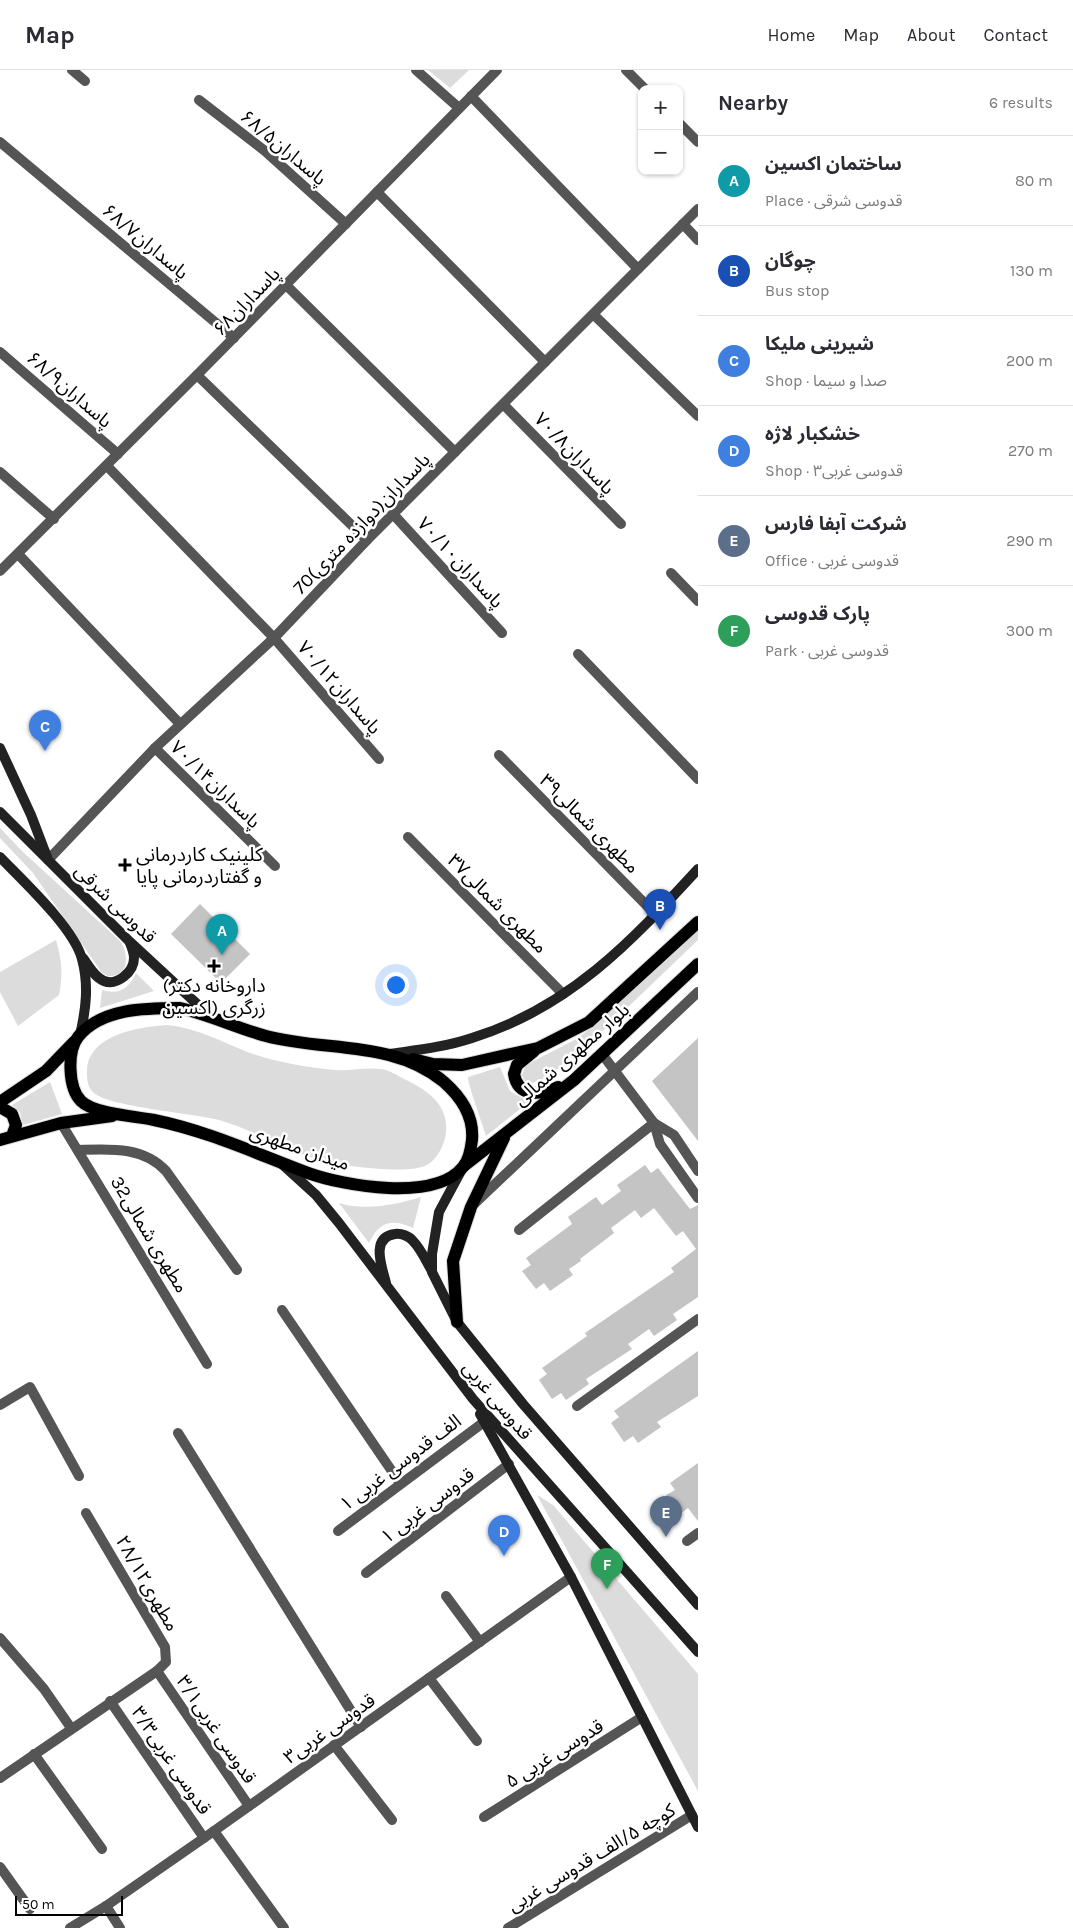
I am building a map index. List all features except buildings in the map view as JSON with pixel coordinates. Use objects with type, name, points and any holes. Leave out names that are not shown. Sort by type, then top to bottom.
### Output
[{"type":"main road","points":[[0,748],[31,815],[48,860]]},
{"type":"main road","name":"قدوسی شرقی","points":[[0,812],[129,942],[210,1016]]},
{"type":"main road","points":[[0,857],[57,918],[82,957],[96,975],[104,981],[112,982],[125,976],[131,968],[134,960],[129,942]]},
{"type":"main road","points":[[0,1102],[46,1071],[77,1038],[112,1015],[136,1010],[180,1008],[210,1016],[267,1036],[323,1047],[390,1054],[442,1046],[472,1038],[536,1012],[601,968],[656,915],[698,870]]},
{"type":"main road","name":"بلوار مطهری شمالی","points":[[390,1054],[433,1064],[462,1065],[538,1048],[589,1022],[698,922]]},
{"type":"main road","points":[[77,1038],[86,1012],[87,985],[82,957]]},
{"type":"main road","name":"بلوار مطهری شمالی","points":[[464,1167],[574,1080],[698,964]]},
{"type":"main road","name":"میدان مطهری","points":[[77,1038],[71,1071],[74,1090],[81,1101],[97,1109],[127,1114],[204,1133],[319,1177],[358,1186],[408,1188],[430,1185],[450,1177],[464,1167]]},
{"type":"main road","points":[[538,1048],[517,1065],[514,1074],[520,1088],[527,1093],[546,1093],[574,1080]]},
{"type":"main road","points":[[390,1054],[422,1068],[443,1081],[463,1102],[470,1121],[472,1136],[470,1152],[464,1167],[439,1212],[432,1254],[432,1272]]},
{"type":"main road","points":[[0,1108],[12,1114],[16,1125],[6,1138]]},
{"type":"main road","points":[[6,1138],[61,1123],[127,1114]]},
{"type":"main road","points":[[458,1322],[453,1261],[471,1207],[506,1133]]},
{"type":"main road","name":"قدوسی غربی","points":[[281,1163],[316,1195],[473,1399],[698,1652]]},
{"type":"main road","name":"قدوسی غربی","points":[[387,1288],[379,1248],[382,1239],[390,1235],[401,1234],[412,1239],[458,1322],[523,1404],[698,1605]]},
{"type":"main road","points":[[473,1399],[570,1577],[698,1827]]},
{"type":"street","points":[[72,70],[85,81]]},
{"type":"street","points":[[416,70],[459,108]]},
{"type":"street","name":"پاسداران۶۸","points":[[0,570],[107,466],[497,70]]},
{"type":"street","points":[[626,70],[641,85]]},
{"type":"street","points":[[471,96],[638,269]]},
{"type":"street","name":"پاسداران۶۸/۵","points":[[198,100],[265,151],[346,224]]},
{"type":"street","points":[[683,127],[698,142]]},
{"type":"street","name":"پاسداران۶۸/۷","points":[[0,142],[234,338]]},
{"type":"street","points":[[377,192],[545,362]]},
{"type":"street","name":"70پاسداران(دوازده متری)","points":[[48,860],[155,748],[274,638],[367,540],[698,209]]},
{"type":"street","points":[[683,224],[698,240]]},
{"type":"street","points":[[286,285],[455,452]]},
{"type":"street","points":[[594,315],[698,416]]},
{"type":"street","name":"پاسداران۶۸/۹","points":[[0,352],[118,454]]},
{"type":"street","points":[[197,375],[367,540]]},
{"type":"street","name":"پاسداران۷۰/۸","points":[[504,405],[621,524]]},
{"type":"street","name":"پاسداران۷۰/۱۲","points":[[107,466],[274,638],[379,759]]},
{"type":"street","points":[[0,472],[54,519]]},
{"type":"street","name":"پاسداران۷۰/۱۰","points":[[393,514],[502,633]]},
{"type":"street","points":[[18,554],[180,724]]},
{"type":"street","points":[[671,572],[698,601]]},
{"type":"street","points":[[578,654],[698,779]]},
{"type":"street","name":"پاسداران۷۰/۱۴","points":[[155,748],[275,866]]},
{"type":"street","name":"مطهرى شمالى۳۹","points":[[499,755],[656,915]]},
{"type":"street","name":"مطهرى شمالى۳۷","points":[[408,837],[563,994]]},
{"type":"street","points":[[471,1207],[698,992]]},
{"type":"street","points":[[602,1054],[654,1123],[660,1144],[696,1192]]},
{"type":"street","name":"32مطهرى شمالى","points":[[61,1123],[207,1364]]},
{"type":"street","points":[[654,1123],[674,1135],[698,1171]]},
{"type":"street","points":[[519,1230],[654,1123]]},
{"type":"street","points":[[78,1150],[116,1148],[141,1154],[154,1160],[166,1171],[237,1270]]},
{"type":"street","points":[[282,1310],[400,1483]]},
{"type":"street","points":[[577,1406],[698,1319]]},
{"type":"street","points":[[0,1405],[30,1387],[79,1476]]},
{"type":"street","name":"۱ الف قدوسی غربی","points":[[338,1532],[400,1483],[484,1422]]},
{"type":"street","points":[[178,1433],[361,1727]]},
{"type":"street","name":"۱ قدوسی غربی","points":[[366,1573],[509,1464]]},
{"type":"street","name":"مطهری۲۸/۱۲","points":[[86,1513],[165,1647],[166,1662],[157,1671]]},
{"type":"street","points":[[687,1541],[698,1533]]},
{"type":"street","name":"قدوسی غربی۳","points":[[70,1928],[106,1906],[214,1831],[570,1577]]},
{"type":"street","points":[[446,1596],[480,1642]]},
{"type":"street","points":[[0,1638],[44,1689],[71,1728]]},
{"type":"street","points":[[0,1778],[110,1701],[157,1671]]},
{"type":"street","name":"قدوسی غربی۳/۱","points":[[157,1671],[249,1806]]},
{"type":"street","points":[[429,1678],[478,1741]]},
{"type":"street","name":"قدوسی غربی۳/۳","points":[[110,1701],[204,1838]]},
{"type":"street","name":"۵ قدوسی غربی","points":[[484,1817],[642,1718]]},
{"type":"street","points":[[334,1745],[392,1820]]},
{"type":"street","points":[[34,1754],[102,1849]]},
{"type":"street","name":"کوچه ۵/الف قدوسی غربی","points":[[508,1928],[692,1815]]},
{"type":"street","points":[[214,1831],[284,1928]]},
{"type":"street","points":[[0,1867],[30,1909]]},
{"type":"street","points":[[106,1906],[120,1928]]},
{"type":"shaded area","points":[[428,70],[469,70],[450,88]]},
{"type":"shaded area","points":[[0,828],[23,852],[120,941],[125,952],[126,964],[120,973],[108,976],[102,973],[33,873],[0,838]]},
{"type":"shaded area","points":[[698,929],[698,940],[604,1030],[548,1077],[532,1083],[525,1081],[522,1075],[526,1065],[578,1038],[596,1024]]},
{"type":"shaded area","points":[[56,940],[61,968],[59,995],[18,1026],[0,992],[0,972]]},
{"type":"shaded area","points":[[136,973],[154,991],[100,1008],[102,990],[114,992],[127,987]]},
{"type":"shaded area","points":[[167,1025],[199,1032],[250,1053],[292,1064],[335,1070],[376,1069],[390,1072],[420,1087],[434,1098],[446,1120],[446,1135],[443,1145],[431,1162],[418,1168],[391,1169],[343,1165],[307,1156],[245,1129],[219,1120],[133,1106],[103,1098],[92,1091],[88,1083],[87,1070],[90,1058],[106,1040],[130,1031]]},
{"type":"shaded area","points":[[500,1067],[510,1091],[529,1102],[486,1136],[468,1077]]},
{"type":"shaded area","points":[[50,1082],[62,1114],[23,1125],[20,1112],[12,1105]]},
{"type":"shaded area","points":[[421,1197],[413,1228],[398,1223],[386,1224],[377,1230],[369,1243],[339,1203],[370,1207]]},
{"type":"shaded area","points":[[537,1495],[553,1505],[698,1674],[698,1791]]},
{"type":"place","name":"شیرینى ملیکا","points":[[45,751]]},
{"type":"place","name":"کلینیک کاردرمانی و گفتاردرمانی پایا","points":[[125,865]]},
{"type":"place","name":"چوگان","points":[[660,930]]},
{"type":"place","name":"ساختمان اکسین","points":[[222,955]]},
{"type":"place","name":"(داروخانه دکتر زرگری (اکسین","points":[[214,966]]},
{"type":"place","name":"شرکت آبفا فارس","points":[[666,1537]]},
{"type":"place","name":"خشکبار لاژه","points":[[504,1556]]},
{"type":"place","name":"پارک قدوسی","points":[[607,1589]]}]
